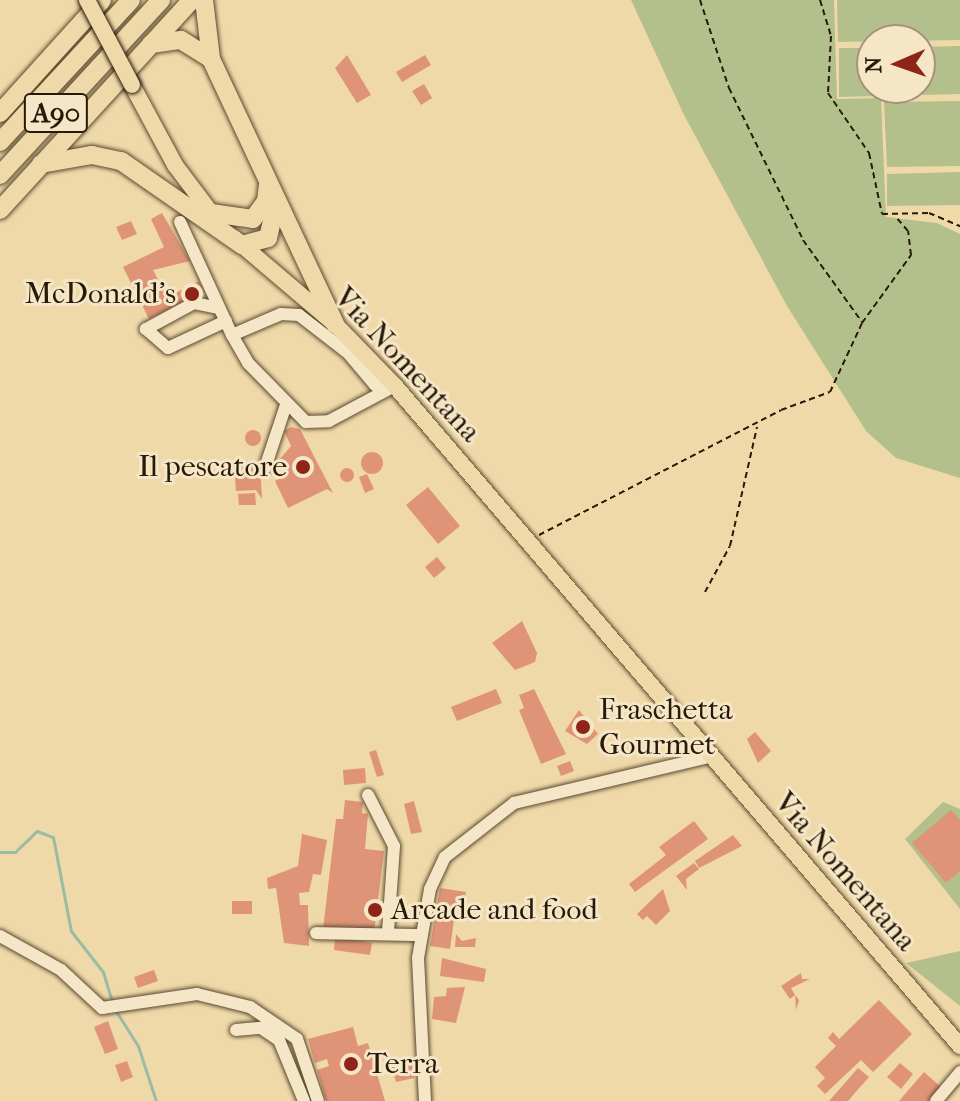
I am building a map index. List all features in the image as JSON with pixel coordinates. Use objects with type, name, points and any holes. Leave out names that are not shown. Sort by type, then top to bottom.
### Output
[{"type":"highway","points":[[0,113],[102,0]]},
{"type":"highway","name":"A90","points":[[0,142],[131,0]]},
{"type":"highway","name":"A90","points":[[0,175],[161,0]]},
{"type":"highway","points":[[0,210],[192,0]]},
{"type":"highway","points":[[204,0],[211,59],[335,324]]},
{"type":"highway","points":[[151,44],[181,40],[211,59]]},
{"type":"highway","points":[[0,97],[33,76]]},
{"type":"highway","points":[[41,164],[92,155],[121,161],[242,245],[268,238],[277,197]]},
{"type":"highway","points":[[211,213],[235,221],[255,217],[266,201],[267,177]]},
{"type":"main road","name":"Via Nomentana","points":[[87,0],[175,165],[211,213],[242,245],[335,324],[392,387],[709,757],[942,1021],[960,1046]]},
{"type":"main road","name":"Via Nomentana","points":[[942,1021],[960,1034]]},
{"type":"street","points":[[180,222],[248,363],[306,422],[321,424],[392,387]]},
{"type":"street","points":[[219,308],[194,303],[146,329],[168,348],[226,321]]},
{"type":"street","points":[[232,335],[281,314],[299,315],[348,353],[375,385],[392,387]]},
{"type":"street","points":[[265,468],[286,405]]},
{"type":"street","points":[[425,1101],[418,1002],[421,935],[438,867],[498,811],[539,794],[709,757]]},
{"type":"street","points":[[368,795],[394,846],[388,931]]},
{"type":"street","points":[[316,933],[376,937],[388,931],[421,935]]},
{"type":"street","points":[[0,936],[61,970],[113,1009],[197,994],[250,1007],[297,1039],[318,1101]]},
{"type":"street","points":[[236,1030],[261,1028],[279,1040],[304,1101]]},
{"type":"street","points":[[936,1101],[960,1072]]},
{"type":"path","points":[[700,0],[729,88],[803,240],[862,323]]},
{"type":"path","points":[[820,0],[831,36],[828,93],[869,153],[882,214],[896,217],[929,213],[960,226]]},
{"type":"path","points":[[527,541],[830,392],[862,323],[911,255],[908,231],[896,217]]},
{"type":"path","points":[[705,592],[730,546],[757,426]]},
{"type":"green space","points":[[631,0],[834,0],[837,99],[856,99],[856,104],[881,104],[886,217],[937,223],[960,234],[960,478],[896,458],[866,431],[787,306],[684,115]]},
{"type":"green space","points":[[837,0],[960,0],[960,40],[936,40],[936,24],[856,24],[856,42],[838,42]]},
{"type":"green space","points":[[960,46],[960,94],[936,95],[936,47]]},
{"type":"green space","points":[[839,48],[856,48],[856,97],[839,97]]},
{"type":"green space","points":[[936,101],[960,101],[960,166],[887,167],[884,104],[936,104]]},
{"type":"green space","points":[[960,172],[960,205],[887,206],[887,174]]},
{"type":"green space","points":[[943,802],[960,809],[960,909],[905,839]]},
{"type":"green space","points":[[960,951],[960,1006],[906,963]]},
{"type":"building","points":[[347,55],[371,95],[357,103],[335,68]]},
{"type":"building","points":[[425,55],[431,65],[402,82],[396,72]]},
{"type":"building","points":[[424,84],[432,98],[421,105],[412,91]]},
{"type":"building","points":[[162,213],[190,261],[153,270],[167,297],[199,281],[204,292],[149,319],[123,267],[164,247],[151,219]]},
{"type":"building","points":[[131,221],[137,234],[122,240],[116,227]]},
{"type":"building","points":[[291,427],[300,429],[333,493],[327,489],[288,508],[275,481],[286,475],[279,460],[291,446],[284,431]]},
{"type":"building","points":[[253,430],[261,438],[253,446],[245,438]]},
{"type":"building","points":[[372,452],[380,455],[383,463],[380,471],[372,474],[364,471],[361,463],[364,455]]},
{"type":"building","points":[[260,462],[262,499],[256,490],[236,491],[234,464]]},
{"type":"building","points":[[347,468],[354,475],[347,482],[340,475]]},
{"type":"building","points":[[367,474],[374,489],[365,493],[359,477]]},
{"type":"building","points":[[428,487],[460,526],[438,544],[406,505]]},
{"type":"building","points":[[255,493],[256,505],[239,505],[238,494]]},
{"type":"building","points":[[437,557],[446,568],[434,578],[425,567]]},
{"type":"building","points":[[522,621],[537,653],[535,662],[515,670],[492,643]]},
{"type":"building","points":[[496,689],[502,703],[457,721],[451,707]]},
{"type":"building","points":[[534,689],[566,754],[541,764],[519,710],[524,708],[519,695]]},
{"type":"building","points":[[579,710],[598,734],[587,744],[565,731]]},
{"type":"building","points":[[755,732],[771,751],[758,763],[747,739]]},
{"type":"building","points":[[376,750],[384,775],[377,777],[369,752]]},
{"type":"building","points":[[570,761],[574,771],[561,776],[557,766]]},
{"type":"building","points":[[365,768],[366,783],[344,785],[343,770]]},
{"type":"building","points":[[345,800],[363,802],[362,813],[368,814],[365,849],[384,851],[374,933],[323,929],[336,819],[343,819]]},
{"type":"building","points":[[414,801],[422,832],[411,834],[404,804]]},
{"type":"building","points":[[951,810],[960,820],[960,871],[946,883],[912,843]]},
{"type":"building","points":[[694,821],[708,839],[635,892],[629,884],[666,855],[659,847]]},
{"type":"building","points":[[302,834],[327,840],[321,875],[313,874],[309,892],[299,893],[300,905],[308,905],[309,946],[284,943],[276,888],[268,889],[267,878],[298,866]]},
{"type":"building","points":[[733,835],[742,846],[699,868],[695,861]]},
{"type":"building","points":[[694,863],[699,869],[686,879],[687,890],[676,876]]},
{"type":"building","points":[[440,888],[466,892],[464,907],[456,906],[450,949],[430,946]]},
{"type":"building","points":[[663,889],[670,911],[656,925],[647,916],[643,920],[637,914]]},
{"type":"building","points":[[232,901],[252,901],[252,914],[232,914]]},
{"type":"building","points":[[456,934],[462,941],[476,938],[475,947],[455,947]]},
{"type":"building","points":[[335,938],[372,943],[370,955],[334,950]]},
{"type":"building","points":[[442,958],[486,969],[484,982],[440,976]]},
{"type":"building","points":[[154,970],[158,981],[138,988],[134,977]]},
{"type":"building","points":[[801,973],[802,979],[810,979],[791,988],[795,995],[790,999],[781,986]]},
{"type":"building","points":[[465,987],[456,1023],[432,1019],[434,997],[446,996],[447,988]]},
{"type":"building","points":[[879,1000],[912,1034],[873,1072],[861,1060],[825,1094],[817,1086],[825,1078],[815,1067],[836,1046],[828,1038],[833,1032],[839,1039]]},
{"type":"building","points":[[108,1021],[118,1049],[105,1054],[94,1027]]},
{"type":"building","name":"Terra","points":[[353,1027],[358,1046],[368,1043],[385,1101],[326,1101],[317,1070],[329,1066],[327,1059],[315,1063],[308,1039]]},
{"type":"building","points":[[413,1059],[414,1078],[396,1082],[391,1065]]},
{"type":"building","points":[[127,1061],[133,1077],[121,1082],[115,1065]]},
{"type":"building","points":[[900,1063],[913,1074],[901,1089],[887,1077]]},
{"type":"building","points":[[858,1068],[869,1077],[848,1101],[829,1101]]},
{"type":"building","points":[[924,1072],[942,1088],[931,1101],[899,1101]]},
{"type":"waterway","points":[[0,852],[15,852],[37,831],[53,837],[71,931],[103,972],[112,1001]]},
{"type":"waterway","points":[[114,1008],[138,1046],[156,1101]]},
{"type":"place","name":"McDonald's","points":[[192,294]]},
{"type":"place","name":"Il pescatore","points":[[303,467]]},
{"type":"place","name":"Fraschetta Gourmet","points":[[583,727]]},
{"type":"place","name":"Arcade and food","points":[[375,910]]},
{"type":"place","name":"Terra","points":[[351,1064]]}]
